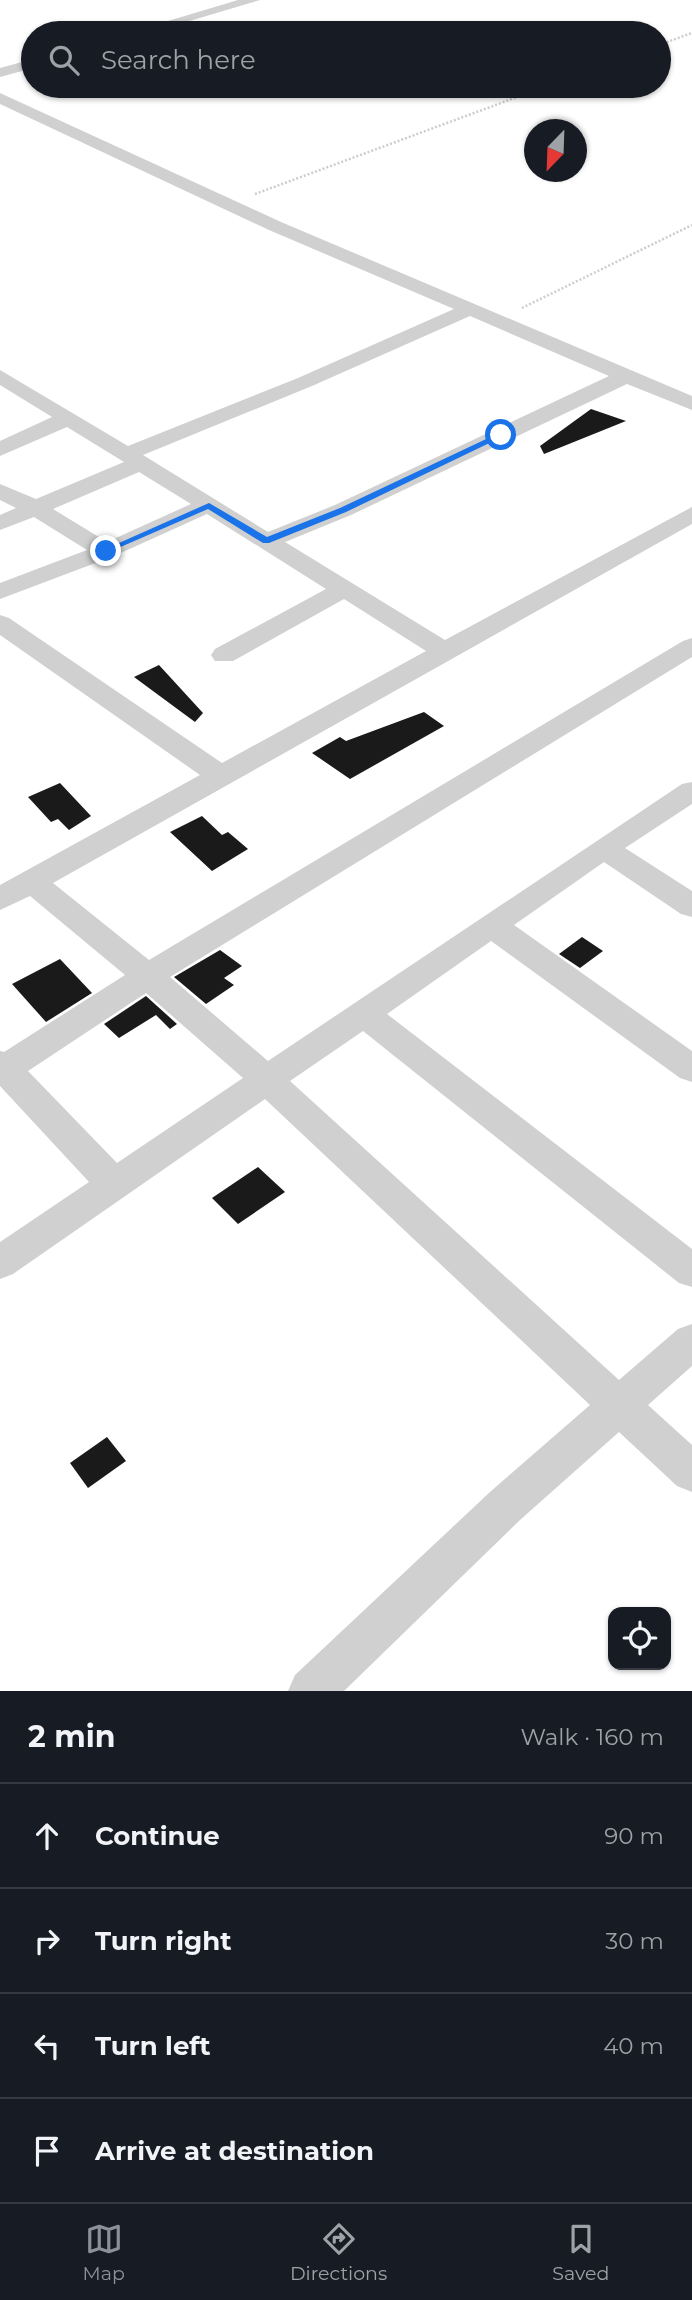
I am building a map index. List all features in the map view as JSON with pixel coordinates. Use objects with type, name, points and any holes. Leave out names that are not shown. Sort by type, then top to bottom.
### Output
[{"type":"street","points":[[178,21],[253,0]]},
{"type":"street","points":[[0,73],[21,67]]},
{"type":"street","points":[[0,99],[228,204],[692,404]]},
{"type":"street","points":[[0,523],[37,509],[133,459],[470,309]]},
{"type":"street","points":[[0,376],[443,650]]},
{"type":"street","points":[[266,541],[343,510],[626,376]]},
{"type":"street","points":[[0,449],[68,418]]},
{"type":"street","points":[[0,491],[37,509],[106,551]]},
{"type":"street","points":[[0,592],[106,551],[209,505]]},
{"type":"street","points":[[0,898],[692,514]]},
{"type":"street","points":[[224,655],[344,589]]},
{"type":"street","points":[[0,623],[222,777]]},
{"type":"street","points":[[114,1184],[2,1068],[395,823],[692,646]]},
{"type":"street","points":[[0,1262],[604,848],[692,791]]},
{"type":"street","points":[[604,848],[692,906]]},
{"type":"street","points":[[31,881],[148,976],[267,1080],[692,1472]]},
{"type":"street","points":[[491,925],[692,1069]]},
{"type":"street","points":[[363,1013],[692,1271]]},
{"type":"street","points":[[311,1691],[505,1506],[692,1341]]},
{"type":"path","points":[[671,41],[692,33]]},
{"type":"path","points":[[228,204],[515,98]]},
{"type":"path","points":[[496,321],[692,225]]},
{"type":"building","points":[[591,409],[626,421],[544,454],[540,446]]},
{"type":"building","points":[[159,665],[203,713],[195,722],[134,677]]},
{"type":"building","points":[[424,712],[444,726],[350,779],[312,753],[340,737],[346,741]]},
{"type":"building","points":[[60,783],[91,816],[69,830],[58,819],[51,822],[28,797]]},
{"type":"building","points":[[202,816],[222,835],[228,832],[248,849],[212,871],[170,832]]},
{"type":"building","points":[[582,937],[603,951],[580,968],[559,954]]},
{"type":"building","points":[[220,950],[242,966],[224,978],[234,985],[206,1004],[174,977]]},
{"type":"building","points":[[60,959],[92,993],[46,1022],[12,984]]},
{"type":"building","points":[[146,996],[177,1024],[170,1029],[156,1015],[119,1038],[104,1024]]},
{"type":"building","points":[[258,1167],[285,1192],[238,1224],[212,1198]]},
{"type":"building","points":[[107,1437],[126,1461],[88,1488],[70,1463]]},
{"type":"route","points":[[106,551],[209,505],[266,541],[343,510],[501,435]]}]
